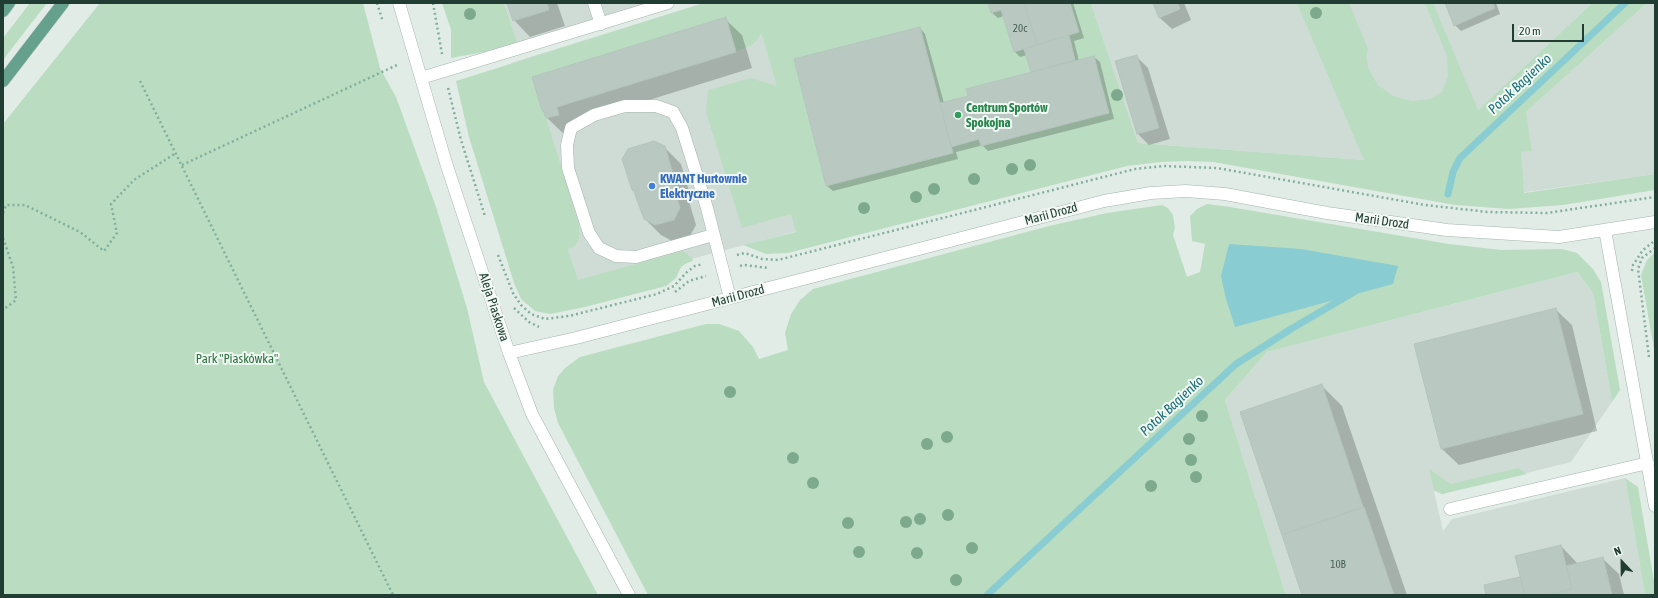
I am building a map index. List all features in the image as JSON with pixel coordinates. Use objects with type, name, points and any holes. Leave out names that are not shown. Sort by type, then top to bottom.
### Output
[{"type":"main road","points":[[3,10],[9,3]]},
{"type":"main road","points":[[3,81],[63,3]]},
{"type":"street","name":"Aleja Piaskowa","points":[[399,3],[446,163],[509,353],[532,414],[629,595]]},
{"type":"street","points":[[594,3],[601,24]]},
{"type":"street","points":[[421,78],[668,3]]},
{"type":"street","points":[[713,235],[636,258],[616,256],[599,248],[589,233],[568,168],[567,145],[571,128],[594,115],[625,106],[656,106],[673,112],[682,128],[707,208],[730,298]]},
{"type":"street","name":"Marii Drozd","points":[[509,353],[576,338],[1104,200],[1151,193],[1186,191],[1225,194],[1327,213],[1447,230],[1559,237],[1655,222]]},
{"type":"street","points":[[1605,230],[1655,506]]},
{"type":"street","points":[[1450,509],[1648,463]]},
{"type":"path","points":[[433,3],[438,26],[444,72],[462,140],[487,222]]},
{"type":"path","points":[[182,165],[398,65]]},
{"type":"path","points":[[140,81],[393,595]]},
{"type":"path","points":[[3,212],[6,204],[25,205],[80,232],[104,251],[117,233],[111,204],[134,180],[176,153]]},
{"type":"path","points":[[3,238],[13,267],[16,300],[3,310]]},
{"type":"path","points":[[1650,364],[1638,269],[1642,258],[1655,248]]},
{"type":"path","points":[[675,292],[689,281]]},
{"type":"path","points":[[513,307],[529,322],[544,328]]},
{"type":"shaded area","points":[[492,3],[648,3],[506,48]]},
{"type":"shaded area","points":[[704,3],[761,33],[821,225],[580,288],[511,63]]},
{"type":"shaded area","points":[[1091,3],[1592,3],[1478,110],[1364,160],[1138,143]]},
{"type":"shaded area","points":[[1647,3],[1655,3],[1655,174],[1483,198],[1466,166]]},
{"type":"shaded area","points":[[1577,272],[1593,293],[1612,402],[1571,462],[1442,494],[1434,491],[1443,531],[1452,519],[1625,478],[1645,595],[1286,595],[1225,400],[1267,352]]},
{"type":"green space","points":[[30,3],[47,3],[3,60],[3,38]]},
{"type":"green space","name":"Park \"Piaskówka\"","points":[[100,3],[363,3],[380,68],[396,97],[436,207],[467,308],[484,382],[598,595],[3,595],[3,124]]},
{"type":"green space","points":[[442,3],[504,3],[517,43],[506,48],[451,58],[451,30]]},
{"type":"green space","points":[[704,3],[1091,3],[1138,143],[1364,160],[1297,3],[1349,3],[1368,49],[1366,57],[1369,70],[1378,85],[1393,96],[1412,101],[1430,99],[1442,92],[1448,76],[1447,56],[1425,3],[1433,3],[1478,110],[1592,3],[1647,3],[1526,112],[1532,151],[1521,152],[1524,193],[1655,174],[1655,190],[1563,205],[1509,209],[1455,205],[1213,162],[1161,162],[1127,166],[788,253],[766,254],[743,245],[796,232],[791,214],[742,228],[706,112],[708,90],[751,78],[777,86],[761,33],[752,45],[736,52],[725,18],[532,77],[579,225],[579,239],[575,246],[568,249],[578,280],[683,251],[692,258],[693,261],[681,267],[676,278],[666,286],[585,307],[550,314],[535,311],[521,299],[514,283],[469,137],[456,81]]},
{"type":"green space","points":[[1207,204],[1449,244],[1501,250],[1562,249],[1577,253],[1593,269],[1601,282],[1620,390],[1612,402],[1593,293],[1577,272],[1267,352],[1225,400],[1286,595],[648,595],[558,423],[554,408],[553,390],[558,376],[565,368],[580,357],[706,324],[719,324],[739,331],[753,347],[759,359],[788,350],[785,333],[791,314],[800,300],[813,289],[1049,226],[1107,213],[1162,205],[1168,208],[1173,215],[1175,228],[1173,235],[1187,277],[1200,272],[1205,244],[1192,241],[1190,216],[1197,209]]},
{"type":"green space","points":[[1655,252],[1655,355],[1641,275],[1647,260]]},
{"type":"green space","points":[[1518,468],[1527,474],[1442,494],[1434,490],[1429,469],[1451,484]]},
{"type":"green space","points":[[1625,478],[1638,487],[1655,587],[1655,595],[1645,595]]},
{"type":"water","points":[[1229,244],[1301,249],[1398,266],[1393,284],[1235,327],[1226,299],[1221,276]]},
{"type":"building","points":[[507,3],[547,3],[549,10],[513,21]]},
{"type":"building","points":[[988,3],[1027,3],[1025,4],[1037,45],[1014,52],[1001,10],[991,13]]},
{"type":"building","points":[[1070,3],[1079,32],[1037,45],[1025,4]]},
{"type":"building","points":[[1153,3],[1178,3],[1180,9],[1159,18]]},
{"type":"building","points":[[1445,3],[1493,3],[1495,8],[1454,26]]},
{"type":"building","points":[[726,17],[736,52],[557,107],[559,115],[546,118],[544,111],[542,111],[532,77]]},
{"type":"building","points":[[920,27],[953,153],[826,186],[794,59]]},
{"type":"building","points":[[1069,35],[1075,60],[1031,72],[1024,49]]},
{"type":"building","points":[[1137,55],[1159,128],[1137,134],[1115,61]]},
{"type":"building","points":[[1094,56],[1109,113],[981,146],[979,139],[951,147],[940,103],[968,96],[966,89]]},
{"type":"building","name":"KWANT Hurtownie Elektryczne","points":[[654,141],[665,146],[674,177],[672,181],[680,208],[674,220],[655,225],[644,219],[632,190],[622,159],[628,149]]},
{"type":"building","points":[[1556,308],[1583,414],[1441,449],[1414,344]]},
{"type":"building","points":[[1322,384],[1363,507],[1282,535],[1240,412]]},
{"type":"building","points":[[1364,507],[1394,595],[1302,595],[1282,535]]},
{"type":"building","points":[[1561,545],[1572,589],[1549,595],[1525,595],[1515,556]]},
{"type":"building","points":[[1603,557],[1612,595],[1549,595],[1572,589],[1566,566]]},
{"type":"building","points":[[1520,577],[1525,595],[1486,595],[1484,585]]},
{"type":"waterway","name":"Potok Bagienko","points":[[1448,194],[1453,172],[1460,158],[1625,3]]},
{"type":"waterway","name":"Potok Bagienko","points":[[987,595],[1236,364],[1291,329],[1354,292]]},
{"type":"place","name":"Centrum Sportów Spokojna","points":[[958,115]]},
{"type":"place","name":"KWANT Hurtownie Elektryczne","points":[[652,186]]}]
